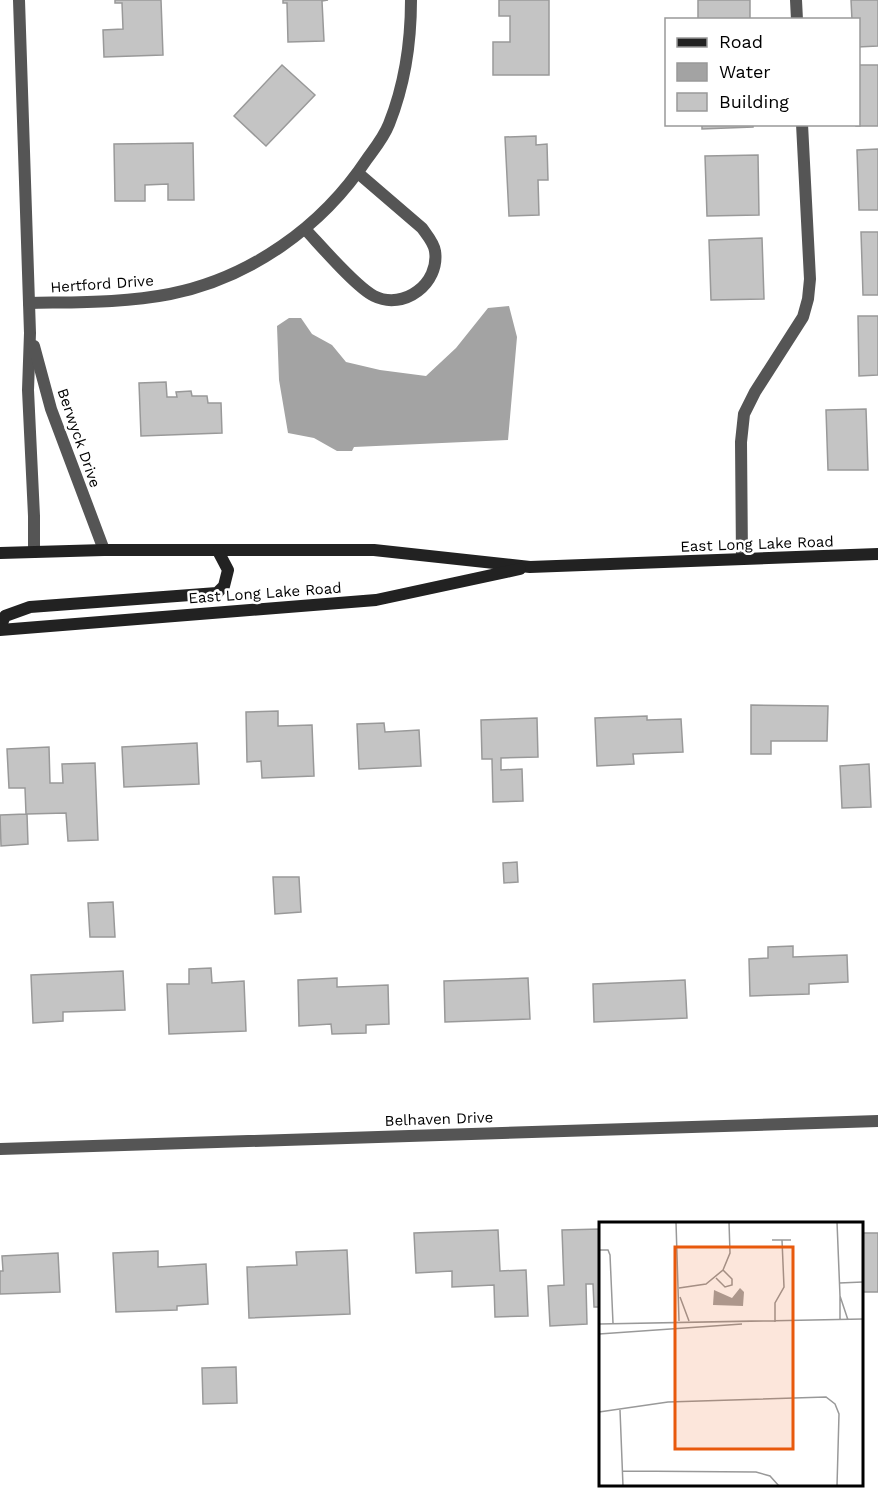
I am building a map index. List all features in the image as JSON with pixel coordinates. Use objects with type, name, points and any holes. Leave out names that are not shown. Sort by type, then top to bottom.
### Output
[{"type":"main road","name":"East Long Lake Road","points":[[0,553],[104,550],[374,550],[530,567],[878,555]]},
{"type":"main road","points":[[0,628],[5,616],[30,607],[217,593],[224,586],[228,570],[218,551]]},
{"type":"main road","name":"East Long Lake Road","points":[[0,628],[376,600],[530,567]]},
{"type":"street","name":"Berwyck Drive","points":[[20,0],[30,333],[28,390],[34,552]]},
{"type":"street","name":"Hertford Drive","points":[[29,303],[129,300],[199,287],[261,260],[305,229],[336,202],[358,173],[387,127],[399,98],[409,46],[411,0]]},
{"type":"street","points":[[796,0],[797,18]]},
{"type":"street","points":[[742,559],[741,442],[744,414],[755,392],[803,317],[808,299],[810,279],[802,126]]},
{"type":"street","points":[[305,229],[373,296],[392,300],[403,299],[416,294],[425,285],[436,261],[435,249],[429,237],[422,228],[358,173]]},
{"type":"street","name":"Berwyck Drive","points":[[30,333],[51,409],[104,550]]},
{"type":"street","name":"Belhaven Drive","points":[[0,1149],[878,1121]]},
{"type":"water","points":[[509,306],[517,337],[508,440],[354,447],[352,451],[337,451],[314,438],[288,433],[279,380],[277,326],[289,318],[301,318],[312,334],[332,345],[346,362],[380,370],[426,376],[456,348],[488,308]]},
{"type":"building","points":[[115,0],[161,0],[163,55],[104,57],[103,30],[123,29],[122,3],[115,3]]},
{"type":"building","points":[[283,0],[328,0],[322,1],[324,41],[288,42],[287,3],[283,3]]},
{"type":"building","points":[[499,0],[549,0],[549,75],[493,75],[493,42],[510,42],[510,16],[499,16]]},
{"type":"building","points":[[698,0],[750,0],[750,18],[698,18]]},
{"type":"building","points":[[851,0],[878,0],[878,46],[860,47],[860,18],[852,18]]},
{"type":"building","points":[[282,65],[315,95],[266,146],[234,116]]},
{"type":"building","points":[[860,65],[878,65],[878,126],[860,126]]},
{"type":"building","points":[[702,126],[753,126],[753,127],[702,129]]},
{"type":"building","points":[[536,136],[536,145],[547,144],[548,180],[538,180],[539,215],[509,216],[505,137]]},
{"type":"building","points":[[193,143],[194,200],[168,200],[168,184],[145,185],[145,201],[115,201],[114,144]]},
{"type":"building","points":[[878,149],[878,210],[859,210],[857,150]]},
{"type":"building","points":[[758,155],[759,215],[707,216],[705,156]]},
{"type":"building","points":[[861,232],[878,232],[878,295],[863,295]]},
{"type":"building","points":[[762,238],[764,299],[711,300],[709,240]]},
{"type":"building","points":[[858,316],[878,316],[878,375],[859,376]]},
{"type":"building","points":[[166,382],[167,397],[177,397],[176,392],[191,391],[192,396],[207,396],[208,403],[221,403],[222,433],[141,436],[139,383]]},
{"type":"building","points":[[866,409],[868,470],[828,470],[826,410]]},
{"type":"building","points":[[751,705],[828,706],[827,741],[771,741],[771,754],[751,754]]},
{"type":"building","points":[[278,711],[278,726],[312,725],[314,776],[262,778],[261,761],[247,762],[246,712]]},
{"type":"building","points":[[647,716],[647,720],[681,719],[683,752],[633,754],[634,764],[597,766],[595,718]]},
{"type":"building","points":[[537,718],[538,757],[501,758],[501,770],[522,769],[523,801],[493,802],[492,759],[482,759],[481,720]]},
{"type":"building","points":[[384,723],[385,732],[419,730],[421,766],[359,769],[357,724]]},
{"type":"building","points":[[197,743],[199,784],[124,787],[122,747]]},
{"type":"building","points":[[49,747],[50,783],[63,783],[62,764],[95,763],[98,840],[68,841],[66,813],[27,814],[28,844],[1,846],[0,815],[26,814],[25,788],[9,788],[7,749]]},
{"type":"building","points":[[869,764],[871,807],[842,808],[840,766]]},
{"type":"building","points":[[517,862],[518,882],[504,883],[503,863]]},
{"type":"building","points":[[273,877],[299,877],[301,912],[275,914]]},
{"type":"building","points":[[113,902],[115,937],[90,937],[88,903]]},
{"type":"building","points":[[793,946],[793,957],[847,955],[848,982],[809,984],[809,994],[750,996],[749,959],[768,958],[768,947]]},
{"type":"building","points":[[211,968],[212,983],[244,981],[246,1031],[169,1034],[167,984],[189,984],[189,969]]},
{"type":"building","points":[[123,971],[125,1010],[63,1012],[63,1021],[33,1023],[31,975]]},
{"type":"building","points":[[337,978],[337,987],[388,985],[389,1024],[366,1025],[366,1033],[332,1034],[331,1024],[299,1026],[298,980]]},
{"type":"building","points":[[528,978],[530,1019],[445,1022],[444,981]]},
{"type":"building","points":[[685,980],[687,1018],[594,1022],[593,984]]},
{"type":"building","points":[[599,1229],[599,1307],[594,1307],[593,1284],[586,1284],[587,1324],[550,1326],[548,1286],[564,1285],[562,1230]]},
{"type":"building","points":[[498,1230],[500,1271],[526,1270],[528,1316],[495,1317],[494,1285],[452,1287],[452,1271],[416,1273],[414,1233]]},
{"type":"building","points":[[863,1233],[878,1233],[878,1292],[863,1292]]},
{"type":"building","points":[[347,1250],[350,1314],[249,1318],[247,1267],[297,1265],[296,1252]]},
{"type":"building","points":[[158,1251],[158,1267],[206,1264],[208,1304],[177,1306],[177,1310],[116,1312],[113,1253]]},
{"type":"building","points":[[58,1253],[60,1292],[0,1294],[2,1256]]},
{"type":"building","points":[[236,1367],[237,1403],[203,1404],[202,1368]]}]
